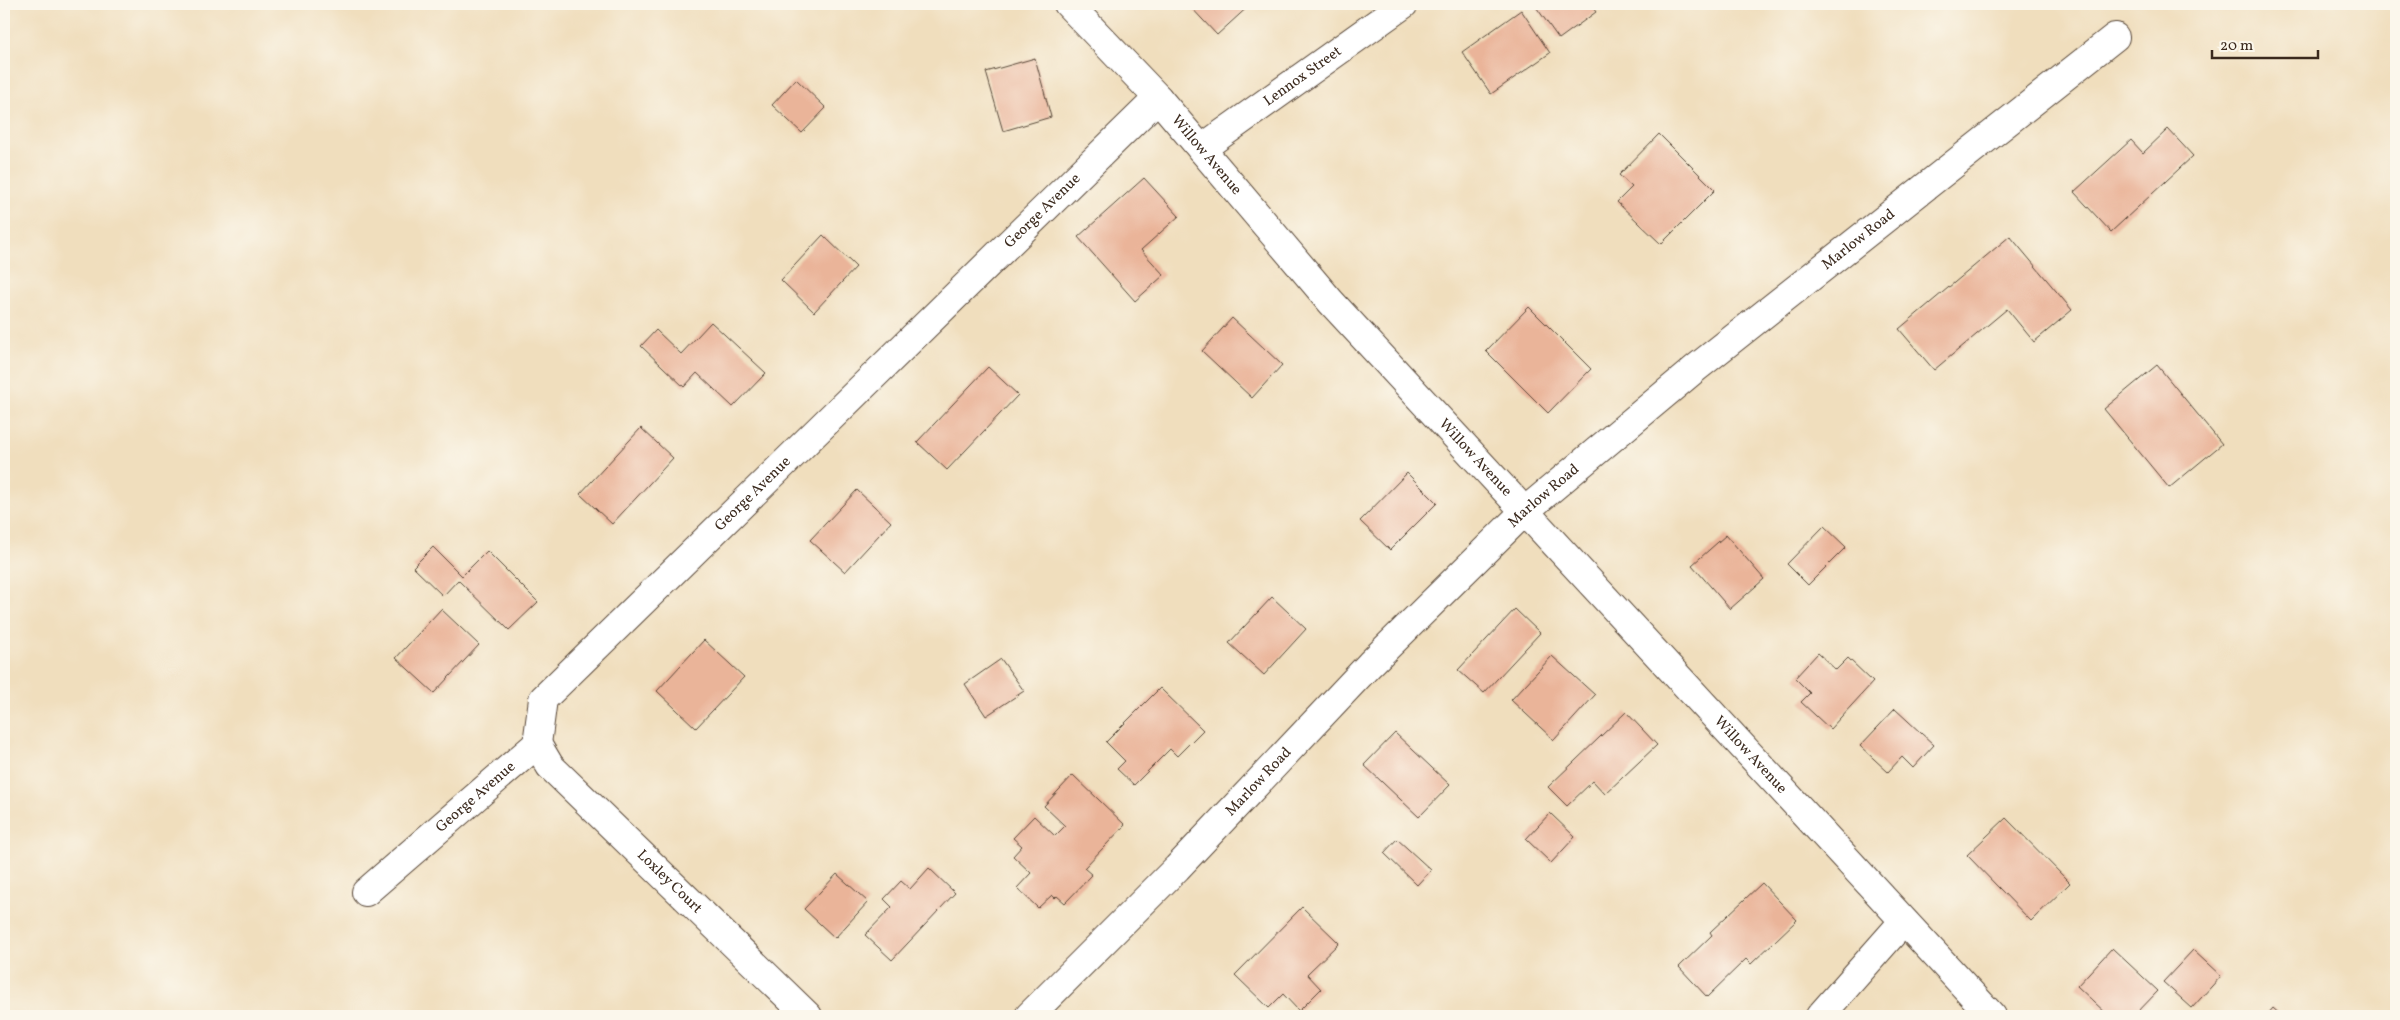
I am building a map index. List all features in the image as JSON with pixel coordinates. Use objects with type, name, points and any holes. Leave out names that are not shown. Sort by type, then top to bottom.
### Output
[{"type":"street","name":"Willow Avenue","points":[[1068,4],[1158,98],[1331,302],[1992,1016]]},
{"type":"street","name":"Lennox Street","points":[[1201,149],[1404,4]]},
{"type":"street","name":"Marlow Road","points":[[1029,1016],[1177,868],[1370,664],[1525,511],[1696,368],[2115,37]]},
{"type":"street","name":"George Avenue","points":[[366,892],[537,744],[543,699],[1158,98]]},
{"type":"street","name":"Loxley Court","points":[[537,744],[550,766],[808,1016]]},
{"type":"street","points":[[1820,1016],[1903,922]]},
{"type":"building","points":[[1188,4],[1251,4],[1217,35]]},
{"type":"building","points":[[1534,4],[1590,4],[1596,12],[1559,39]]},
{"type":"building","points":[[1521,10],[1550,53],[1491,94],[1462,52]]},
{"type":"building","points":[[1035,58],[1051,117],[1003,131],[986,72]]},
{"type":"building","points":[[796,79],[826,108],[802,133],[772,105]]},
{"type":"building","points":[[2168,129],[2193,156],[2111,232],[2074,192],[2131,140],[2143,153]]},
{"type":"building","points":[[1659,134],[1715,190],[1661,244],[1617,202],[1632,187],[1619,175]]},
{"type":"building","points":[[1144,178],[1179,216],[1141,250],[1164,275],[1135,301],[1078,237]]},
{"type":"building","points":[[823,235],[856,267],[814,312],[781,280]]},
{"type":"building","points":[[2010,236],[2072,310],[2034,342],[2007,309],[1934,370],[1899,329]]},
{"type":"building","points":[[1529,307],[1591,369],[1548,413],[1486,351]]},
{"type":"building","points":[[1232,318],[1282,365],[1252,398],[1202,351]]},
{"type":"building","points":[[711,322],[766,373],[733,407],[697,373],[684,387],[641,346],[656,330],[681,354]]},
{"type":"building","points":[[2157,365],[2222,444],[2169,488],[2104,409]]},
{"type":"building","points":[[988,367],[1018,395],[947,470],[917,442]]},
{"type":"building","points":[[641,428],[673,458],[612,524],[580,494]]},
{"type":"building","points":[[1407,473],[1437,503],[1390,550],[1360,521]]},
{"type":"building","points":[[857,490],[891,522],[845,572],[810,540]]},
{"type":"building","points":[[1824,526],[1846,547],[1808,585],[1787,564]]},
{"type":"building","points":[[1726,535],[1764,579],[1730,609],[1692,565]]},
{"type":"building","points":[[433,547],[462,576],[487,551],[538,602],[509,630],[458,580],[443,596],[413,567]]},
{"type":"building","points":[[1272,597],[1306,629],[1264,675],[1229,643]]},
{"type":"building","points":[[441,609],[479,645],[434,693],[396,658]]},
{"type":"building","points":[[1515,609],[1540,633],[1484,693],[1458,670]]},
{"type":"building","points":[[704,640],[744,677],[696,728],[657,691]]},
{"type":"building","points":[[1818,653],[1836,670],[1848,658],[1873,682],[1830,729],[1801,702],[1810,693],[1795,678]]},
{"type":"building","points":[[1552,656],[1595,695],[1554,740],[1511,700]]},
{"type":"building","points":[[1001,659],[1024,691],[986,716],[965,684]]},
{"type":"building","points":[[1160,688],[1203,730],[1177,756],[1170,749],[1134,785],[1117,769],[1125,761],[1106,742]]},
{"type":"building","points":[[1895,709],[1934,745],[1913,768],[1902,757],[1888,772],[1860,746]]},
{"type":"building","points":[[1626,712],[1657,745],[1605,794],[1593,781],[1567,806],[1548,787]]},
{"type":"building","points":[[1395,733],[1450,785],[1419,817],[1364,765]]},
{"type":"building","points":[[1073,775],[1125,825],[1084,868],[1092,875],[1065,903],[1057,896],[1055,898],[1052,895],[1038,908],[1017,888],[1031,873],[1013,856],[1022,846],[1013,838],[1034,816],[1055,836],[1065,826],[1044,806]]},
{"type":"building","points":[[1550,813],[1575,837],[1551,863],[1526,839]]},
{"type":"building","points":[[2006,818],[2070,883],[2031,921],[1967,855]]},
{"type":"building","points":[[1397,839],[1431,870],[1417,885],[1384,853]]},
{"type":"building","points":[[929,868],[955,893],[892,960],[865,935],[892,907],[884,899],[901,881],[910,889]]},
{"type":"building","points":[[837,874],[868,902],[835,938],[804,909]]},
{"type":"building","points":[[1762,883],[1797,920],[1751,964],[1746,959],[1707,997],[1679,967],[1712,935],[1710,932]]},
{"type":"building","points":[[1302,907],[1339,943],[1307,974],[1321,989],[1299,1011],[1283,994],[1269,1008],[1235,975]]},
{"type":"building","points":[[2112,948],[2158,991],[2134,1016],[2109,1016],[2077,986]]},
{"type":"building","points":[[2193,950],[2221,976],[2192,1008],[2163,982]]},
{"type":"building","points":[[2273,1008],[2282,1016],[2266,1016]]}]
